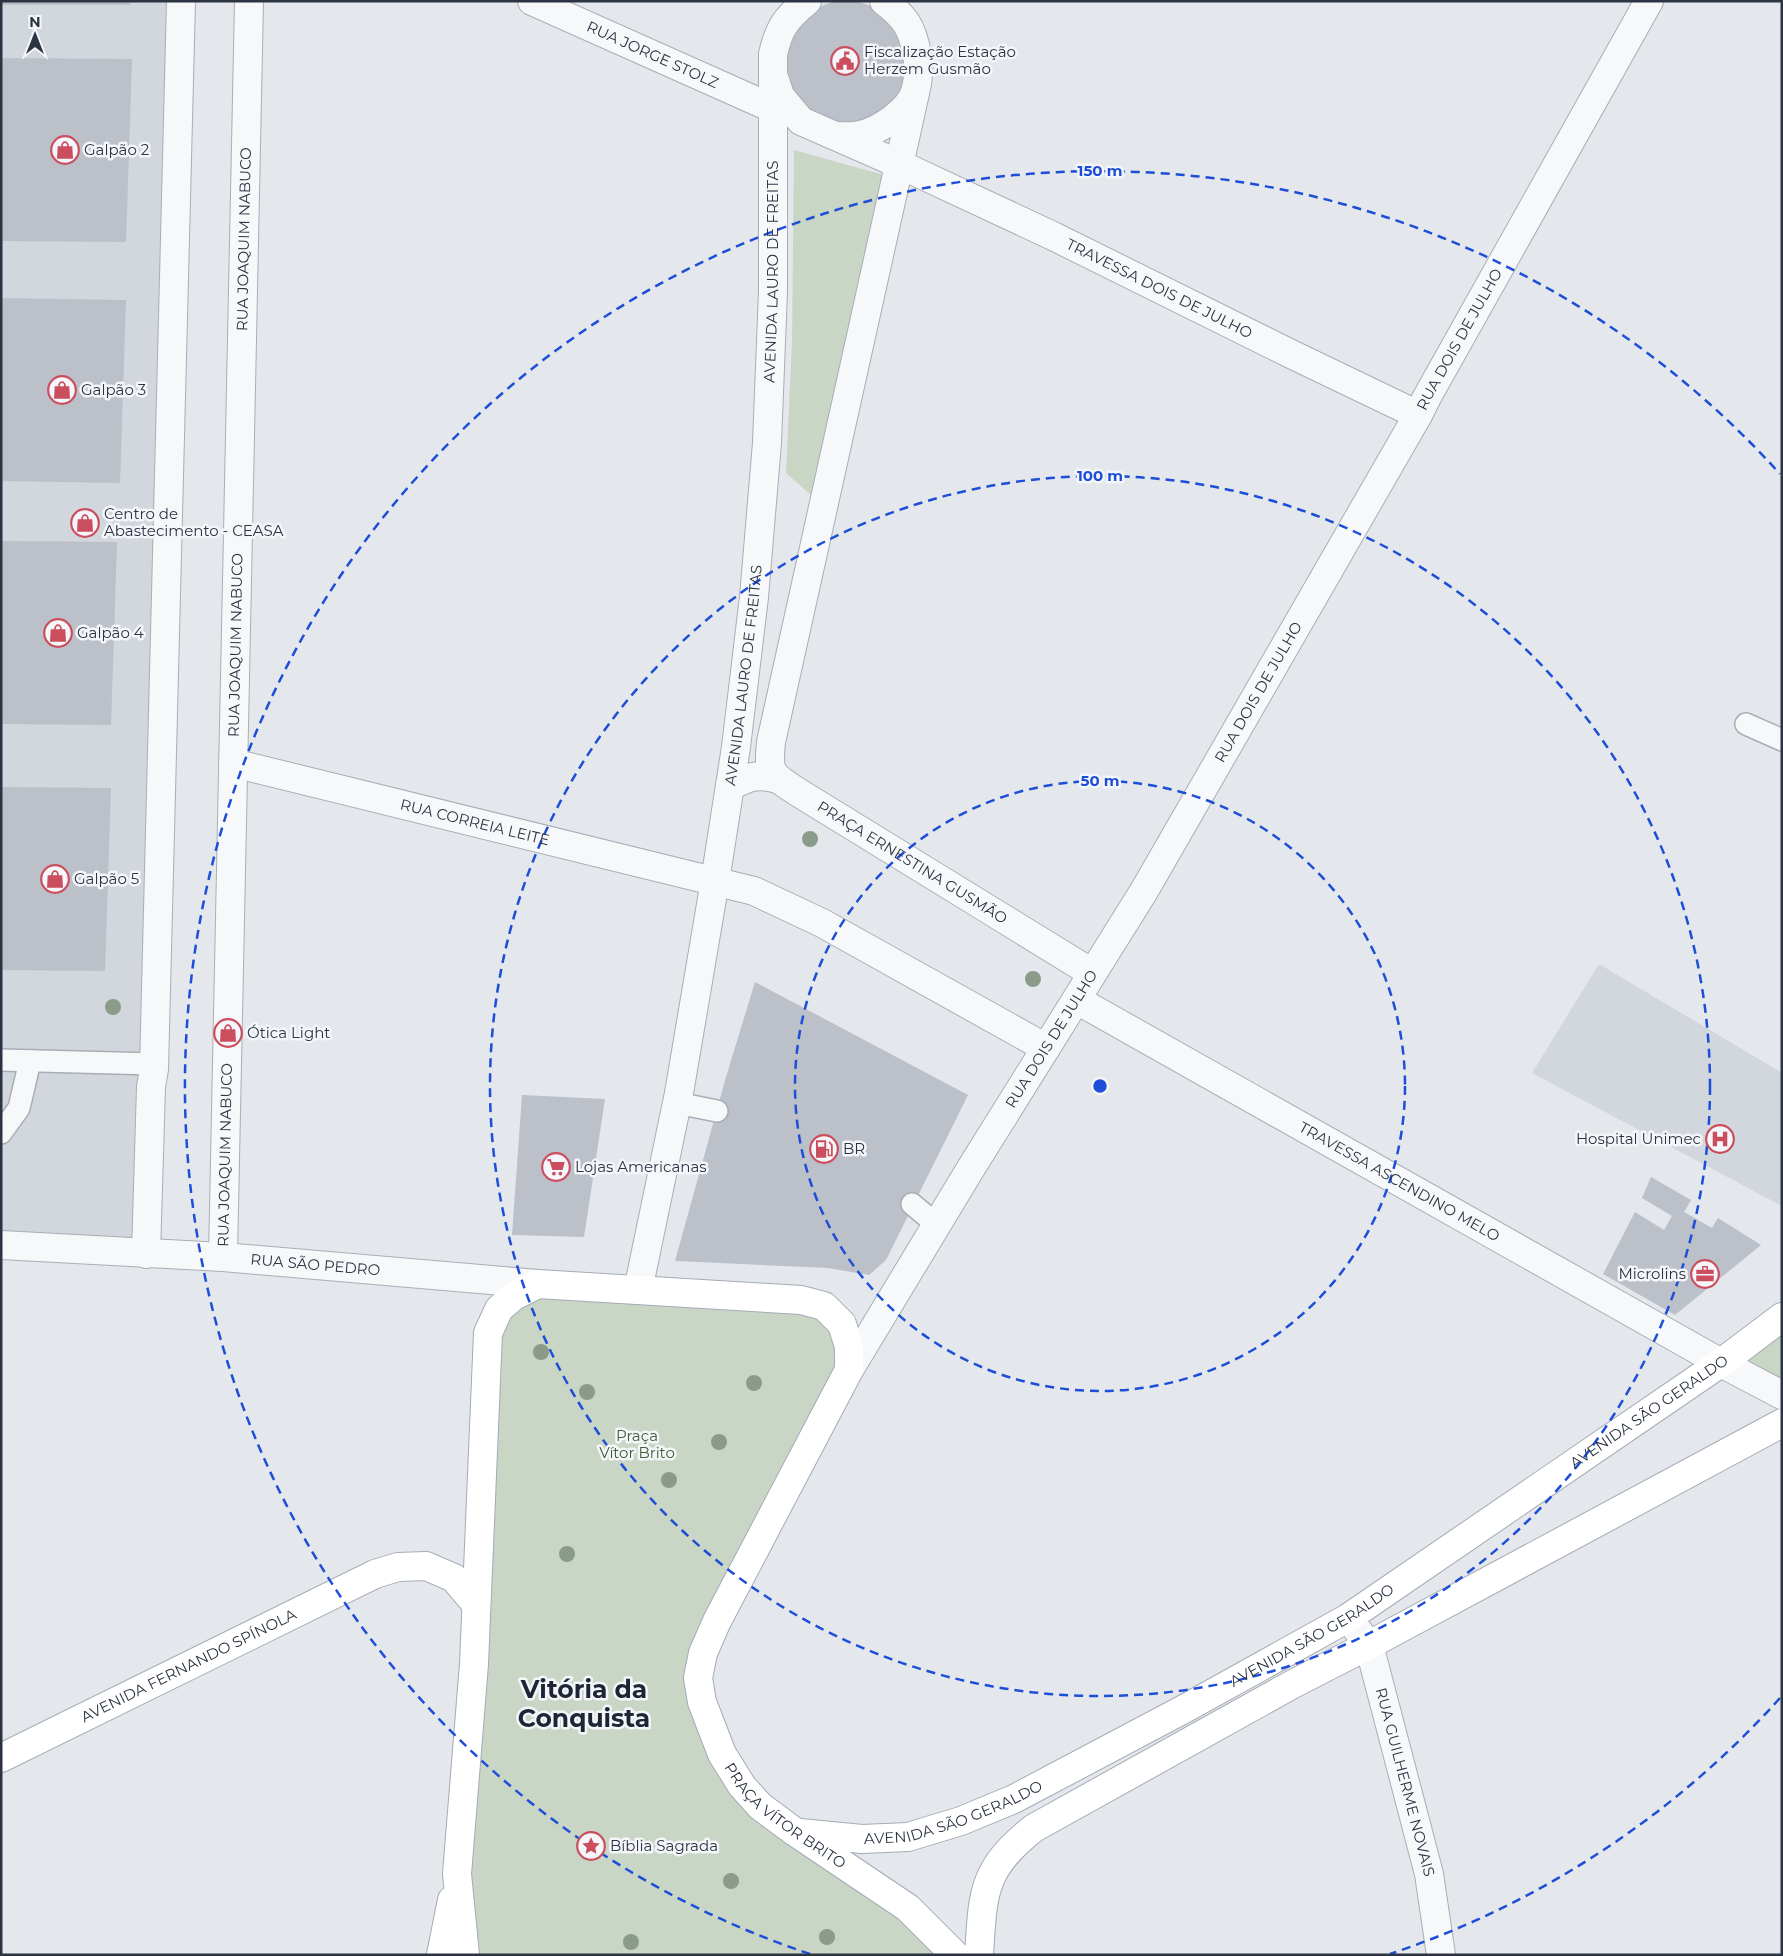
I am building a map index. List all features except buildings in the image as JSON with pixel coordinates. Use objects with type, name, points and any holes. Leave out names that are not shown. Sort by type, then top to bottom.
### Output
[{"type":"main road","name":"PRAÇA VÍTOR BRITO","points":[[465,1955],[457,1874],[474,1664],[475,1603],[488,1333],[499,1309],[514,1296],[538,1284],[801,1300],[824,1306],[842,1324],[849,1347],[849,1370],[717,1621],[703,1653],[698,1678],[702,1702],[722,1754],[742,1786],[760,1806],[795,1832],[908,1908],[954,1955]]},
{"type":"main road","name":"AVENIDA SÃO GERALDO","points":[[795,1832],[862,1839],[908,1837],[961,1821],[1014,1799],[1085,1762],[1348,1618],[1722,1363],[1782,1317]]},
{"type":"main road","name":"AVENIDA SÃO GERALDO","points":[[979,1955],[982,1901],[990,1877],[997,1864],[1014,1844],[1034,1828],[1293,1684],[1370,1645],[1782,1423]]},
{"type":"main road","name":"AVENIDA FERNANDO SPÍNOLA","points":[[1,1758],[375,1574],[398,1567],[426,1566],[454,1578],[475,1603]]},
{"type":"main road","points":[[441,1955],[457,1874]]},
{"type":"street","points":[[146,1254],[151,1088],[154,1064],[181,1]]},
{"type":"street","name":"RUA JOAQUIM NABUCO","points":[[223,1257],[248,1]]},
{"type":"street","name":"RUA JORGE STOLZ","points":[[532,1],[774,109]]},
{"type":"street","name":"AVENIDA LAURO DE FREITAS","points":[[638,1290],[677,1103],[715,881],[730,786],[754,597],[767,443],[772,292],[775,1]]},
{"type":"street","points":[[774,54],[783,24],[792,13],[807,1]]},
{"type":"street","points":[[778,779],[771,770],[769,761],[771,742],[919,68],[913,34],[900,13],[884,1]]},
{"type":"street","name":"RUA DOIS DE JULHO","points":[[849,1370],[971,1168],[1144,891],[1418,415],[1649,1]]},
{"type":"street","name":"TRAVESSA DOIS DE JULHO","points":[[774,54],[780,96],[801,121],[899,164],[1071,245],[1418,415]]},
{"type":"street","points":[[837,136],[858,136],[874,131],[890,122],[915,93]]},
{"type":"street","name":"RUA CORREIA LEITE","points":[[233,763],[715,881]]},
{"type":"street","name":"PRAÇA ERNESTINA GUSMÃO","points":[[730,786],[750,776],[764,775],[778,779],[1092,973]]},
{"type":"street","points":[[715,881],[754,891],[822,923],[1046,1048]]},
{"type":"street","name":"TRAVESSA ASCENDINO MELO","points":[[1077,1000],[1782,1395]]},
{"type":"street","name":"RUA SÃO PEDRO","points":[[1,1245],[223,1257],[538,1284]]},
{"type":"street","name":"RUA GUILHERME NOVAIS","points":[[1348,1618],[1370,1645],[1429,1874],[1441,1955]]},
{"type":"lane","points":[[901,1],[913,34]]},
{"type":"lane","points":[[1746,724],[1782,740]]},
{"type":"lane","points":[[1,1060],[154,1064]]},
{"type":"lane","points":[[1,1133],[19,1108],[30,1061]]},
{"type":"lane","points":[[677,1103],[717,1111]]},
{"type":"lane","points":[[912,1204],[937,1225]]},
{"type":"shaded area","name":"Centro de Abastecimento - CEASA","points":[[1,1],[181,1],[146,1254],[1,1245]]},
{"type":"shaded area","name":"Hospital Unimec","points":[[1599,964],[1782,1073],[1782,1206],[1532,1073]]},
{"type":"green space","points":[[794,150],[891,177],[811,495],[786,473],[792,343]]},
{"type":"green space","name":"Praça Vítor Brito","points":[[514,1296],[801,1300],[849,1347],[698,1678],[742,1786],[955,1955],[465,1955],[488,1333]]},
{"type":"green space","points":[[1782,1317],[1782,1395],[1721,1363]]},
{"type":"place","name":"Fiscalização Estação Herzem Gusmão","points":[[845,61]]},
{"type":"place","name":"Galpão 2","points":[[65,150]]},
{"type":"place","name":"Galpão 3","points":[[62,390]]},
{"type":"place","name":"Centro de Abastecimento - CEASA","points":[[85,523]]},
{"type":"place","name":"Galpão 4","points":[[58,633]]},
{"type":"place","name":"Galpão 5","points":[[55,879]]},
{"type":"place","name":"Ótica Light","points":[[228,1033]]},
{"type":"place","name":"Hospital Unimec","points":[[1720,1139]]},
{"type":"place","name":"BR","points":[[824,1149]]},
{"type":"place","name":"Lojas Americanas","points":[[556,1167]]},
{"type":"place","name":"Microlins","points":[[1705,1274]]},
{"type":"place","name":"Bíblia Sagrada","points":[[591,1846]]},
{"type":"district","name":"Vitória da Conquista","points":[[584,1704]]}]
